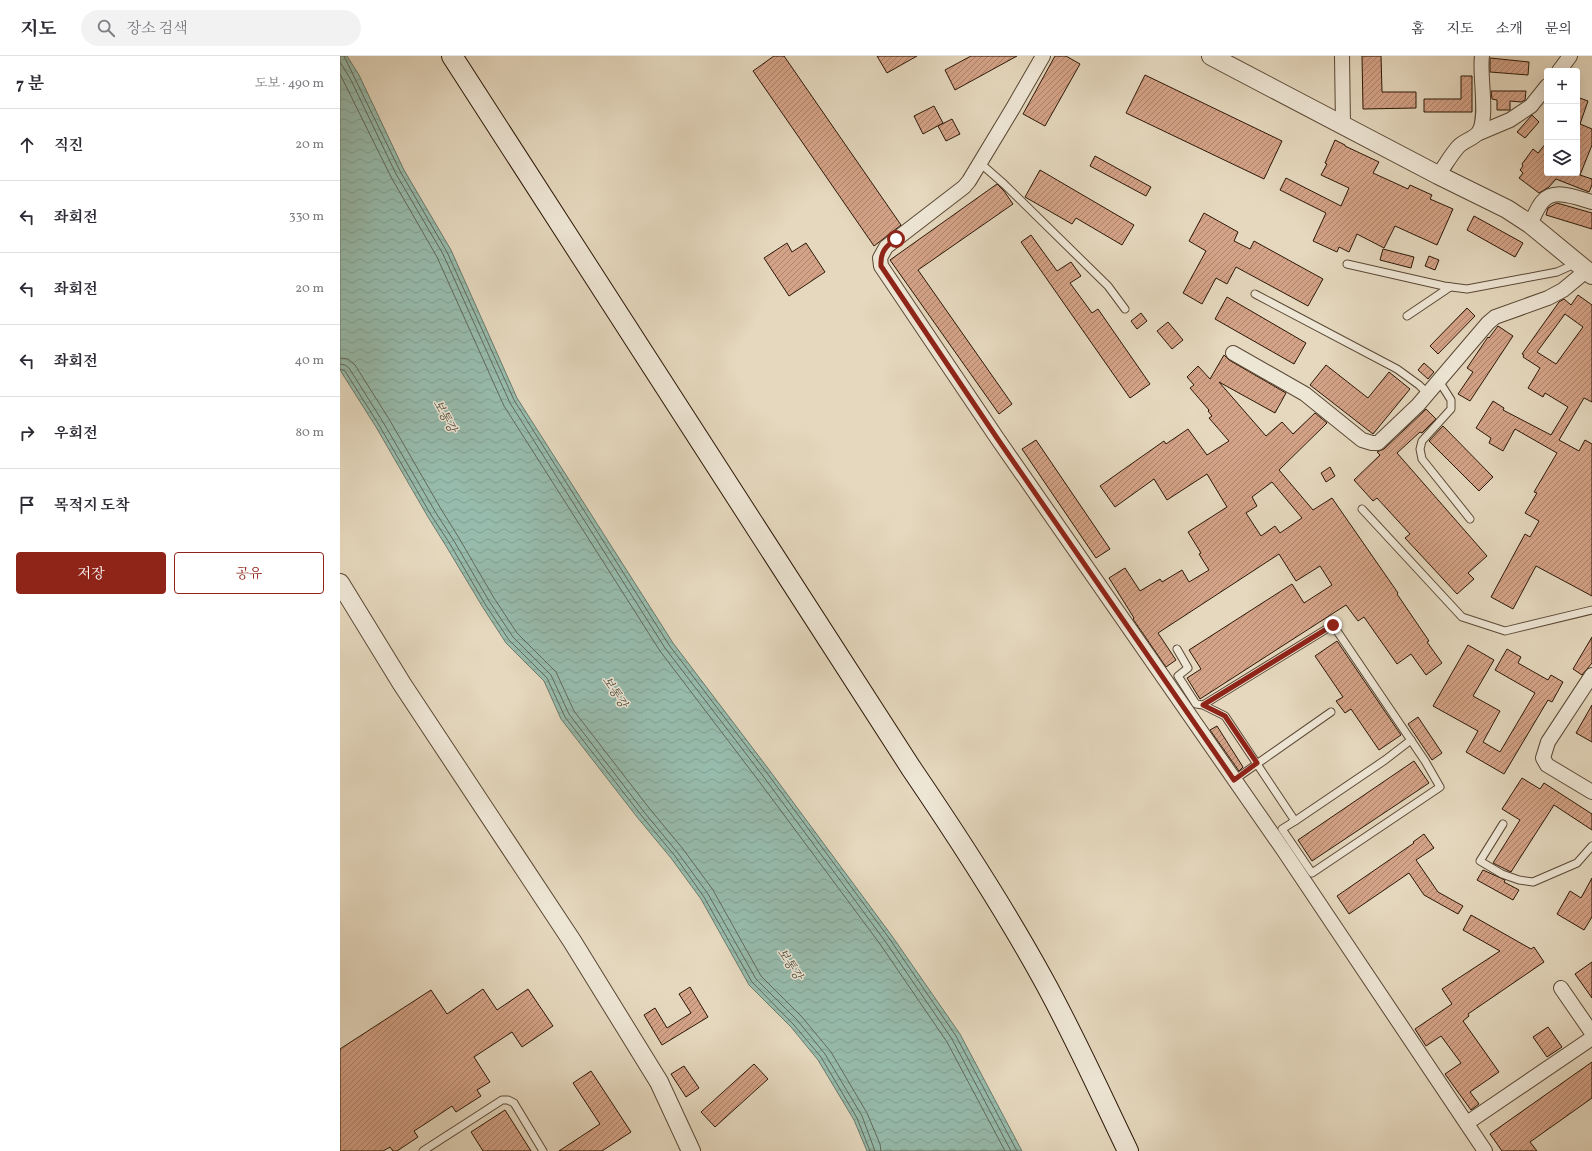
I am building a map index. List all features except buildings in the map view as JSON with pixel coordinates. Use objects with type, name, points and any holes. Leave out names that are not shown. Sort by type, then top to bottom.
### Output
[{"type":"main road","points":[[452,56],[911,768],[968,852],[1018,936],[1076,1041],[1128,1151]]},
{"type":"street","points":[[1043,56],[980,163],[964,187],[886,247],[880,258],[881,266],[997,438],[1234,780],[1486,1151]]},
{"type":"street","points":[[1211,56],[1507,210],[1530,224],[1585,270],[1563,290],[1495,317],[1488,322],[1428,394],[1385,438],[1378,443],[1362,440],[1305,394],[1233,353]]},
{"type":"street","points":[[1342,56],[1343,124]]},
{"type":"street","points":[[1479,133],[1482,122],[1483,98],[1482,56]]},
{"type":"street","points":[[1561,68],[1570,56]]},
{"type":"street","points":[[1438,175],[1458,146],[1479,133],[1510,120],[1531,106],[1544,90]]},
{"type":"street","points":[[1530,224],[1541,203],[1548,196],[1554,194],[1566,195],[1592,202]]},
{"type":"street","points":[[340,583],[402,684],[572,942],[659,1082],[690,1151]]},
{"type":"street","points":[[1591,789],[1547,765],[1544,758],[1548,742],[1592,675]]},
{"type":"street","points":[[1561,988],[1592,1033]]},
{"type":"street","points":[[1467,1123],[1592,1038]]},
{"type":"lane","points":[[980,163],[1004,184],[1108,286],[1125,309]]},
{"type":"lane","points":[[1347,264],[1450,287],[1466,289],[1516,281],[1557,272],[1585,270]]},
{"type":"lane","points":[[1407,316],[1450,287]]},
{"type":"lane","points":[[1255,294],[1398,369],[1428,394]]},
{"type":"lane","points":[[1439,381],[1451,400],[1451,409],[1422,441],[1420,449],[1422,459],[1470,520]]},
{"type":"lane","points":[[1362,509],[1462,617],[1505,631],[1592,610]]},
{"type":"lane","points":[[1203,705],[1333,625],[1411,740],[1440,787],[1312,873],[1282,829],[1385,760],[1411,740]]},
{"type":"lane","points":[[1177,649],[1188,668],[1178,676],[1196,704],[1203,705],[1225,716],[1295,821]]},
{"type":"lane","points":[[1234,780],[1331,712]]},
{"type":"lane","points":[[1503,824],[1480,860],[1502,874],[1519,880],[1533,882],[1577,863],[1592,846]]},
{"type":"lane","points":[[423,1151],[502,1100],[508,1100],[514,1103],[543,1151]]},
{"type":"water","name":"보통강","points":[[340,56],[347,56],[359,75],[404,170],[451,250],[517,398],[673,643],[892,936],[960,1034],[1022,1151],[867,1151],[854,1120],[818,1060],[791,1027],[749,985],[701,899],[671,858],[637,817],[561,719],[544,681],[506,643],[482,606],[376,427],[340,370]]},
{"type":"route","points":[[896,239],[886,247],[880,258],[881,266],[997,438],[1234,780],[1257,763],[1225,716],[1203,705],[1333,625]]}]
